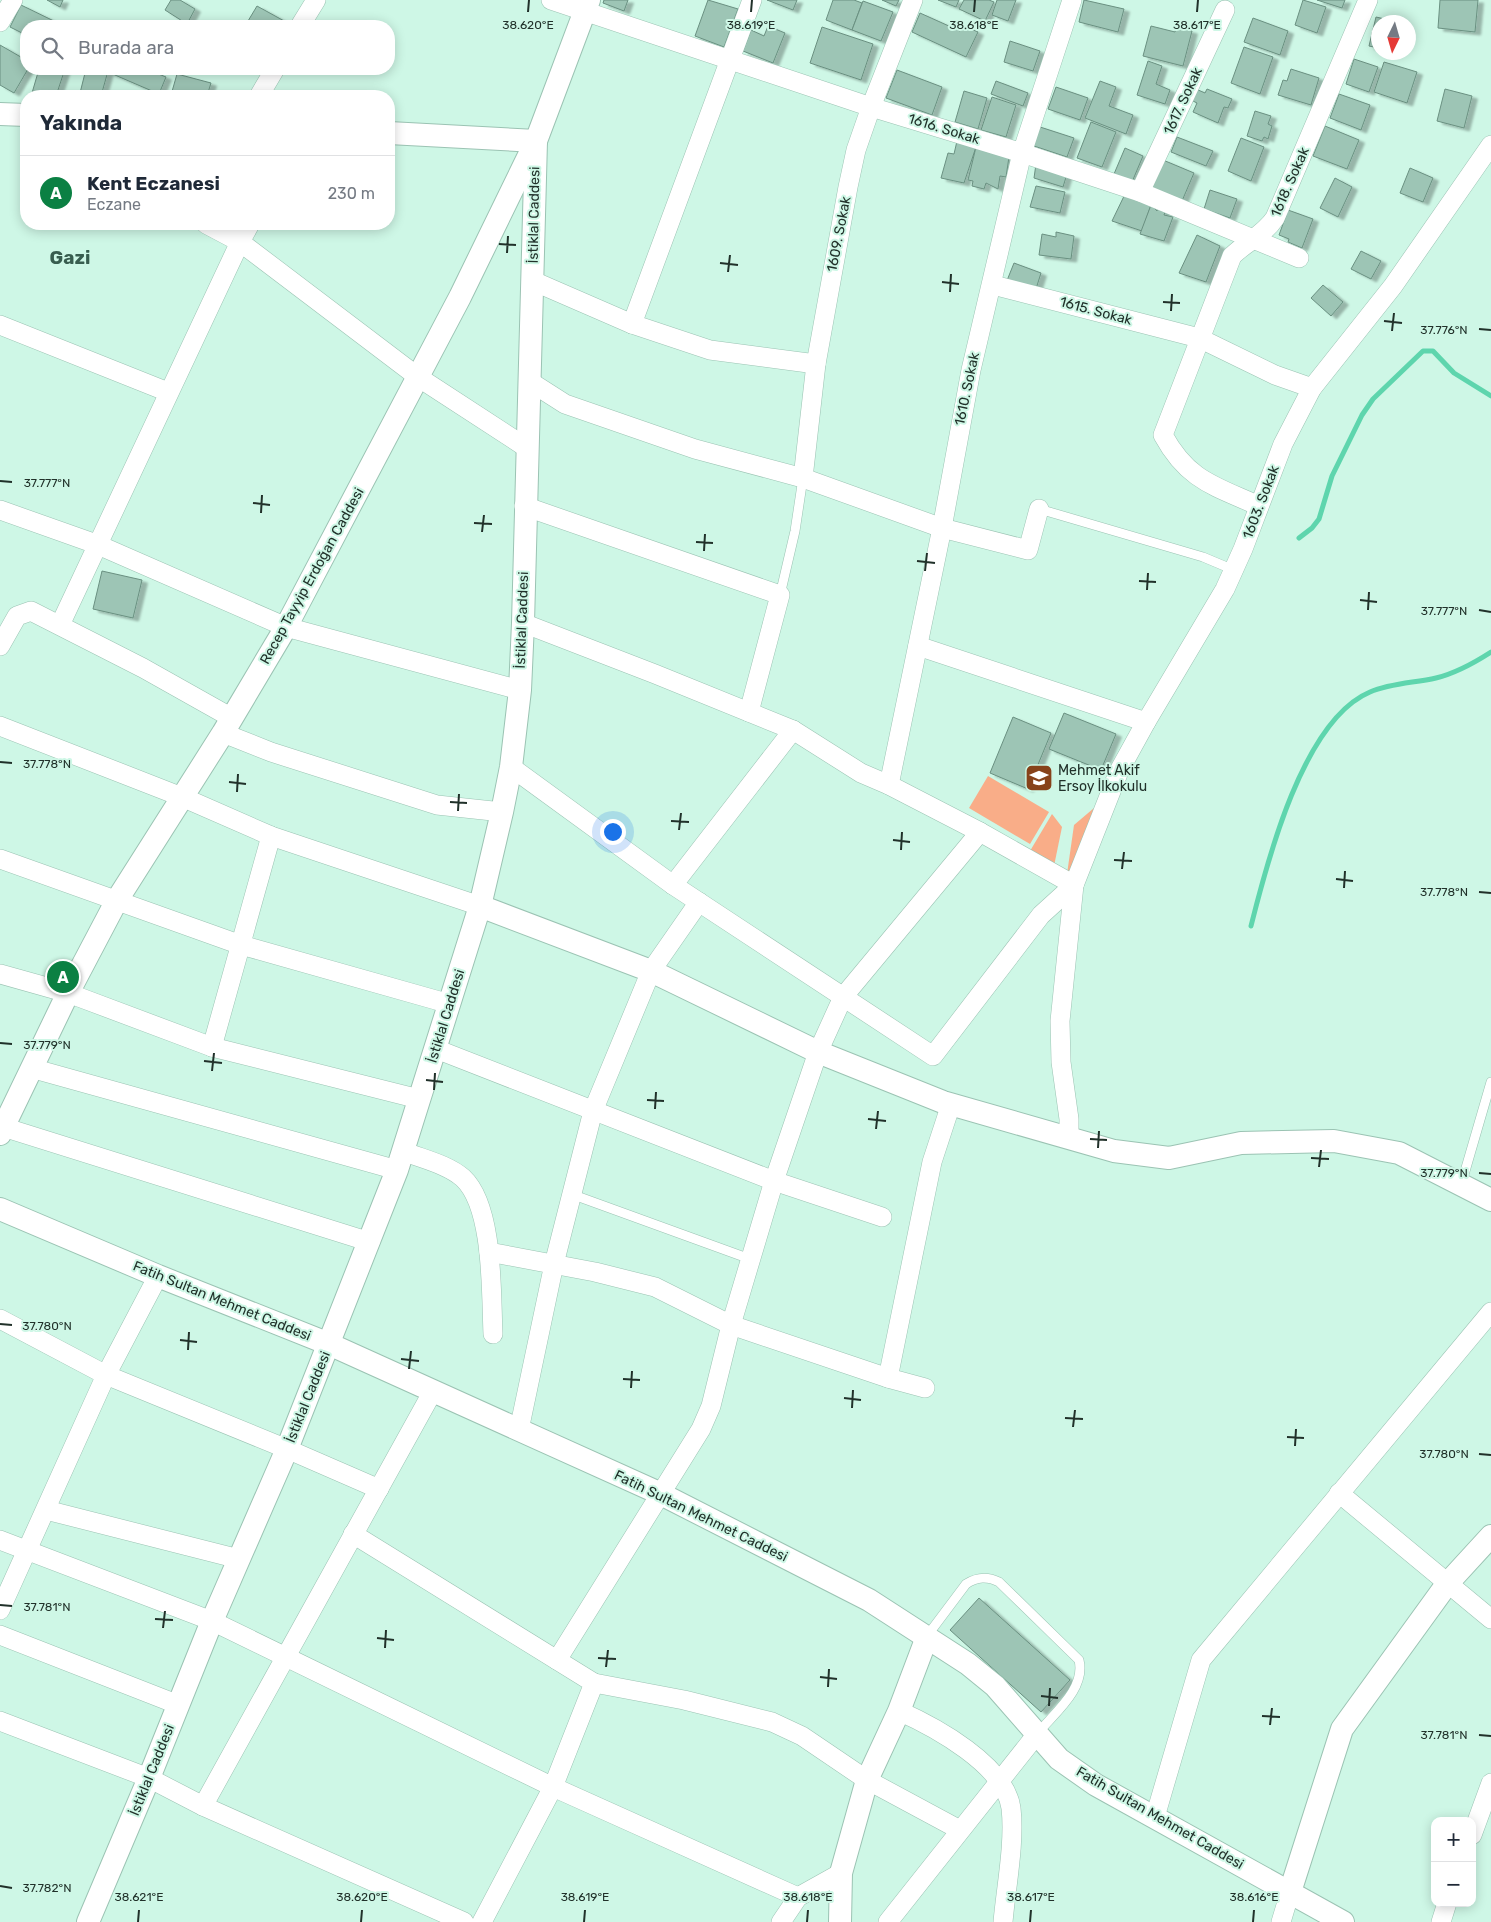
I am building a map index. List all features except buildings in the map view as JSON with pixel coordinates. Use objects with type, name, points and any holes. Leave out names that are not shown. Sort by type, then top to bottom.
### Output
[{"type":"street","points":[[0,22],[13,0]]},
{"type":"street","points":[[304,20],[316,0]]},
{"type":"street","name":"1616. Sokak","points":[[551,0],[587,5],[730,60],[871,107],[1022,153],[1140,192],[1299,258]]},
{"type":"street","points":[[632,324],[752,0]]},
{"type":"street","name":"1609. Sokak","points":[[803,478],[816,364],[856,150],[913,0]]},
{"type":"street","name":"1610. Sokak","points":[[889,784],[942,528],[960,423],[1022,153],[1072,0]]},
{"type":"street","name":"1618. Sokak","points":[[1260,506],[1199,479],[1184,466],[1164,435],[1199,338],[1232,256],[1242,246],[1267,230],[1275,218],[1368,0]]},
{"type":"street","name":"Recep Tayyip Erdoğan Caddesi","points":[[1,1129],[68,993],[117,900],[227,726],[286,627],[460,297],[536,141],[587,5]]},
{"type":"street","name":"1617. Sokak","points":[[1140,192],[1225,10]]},
{"type":"street","points":[[263,90],[271,75]]},
{"type":"street","points":[[0,114],[20,115]]},
{"type":"street","points":[[0,114],[20,125]]},
{"type":"street","points":[[395,132],[536,141]]},
{"type":"street","name":"İstiklal Caddesi","points":[[88,1922],[149,1778],[212,1621],[287,1449],[370,1242],[400,1161],[480,906],[511,767],[520,690],[536,141]]},
{"type":"street","name":"1603. Sokak","points":[[1074,885],[1119,771],[1235,570],[1283,444],[1312,388],[1393,286],[1491,145]]},
{"type":"street","points":[[217,230],[240,242],[418,377],[527,448]]},
{"type":"street","points":[[60,625],[96,544],[247,230]]},
{"type":"street","points":[[533,281],[632,324],[710,350],[816,364]]},
{"type":"street","name":"1615. Sokak","points":[[993,285],[1199,338],[1275,375],[1312,388]]},
{"type":"street","points":[[0,325],[168,392]]},
{"type":"street","points":[[529,381],[565,404],[695,448],[803,478],[942,528],[1028,550],[1038,509]]},
{"type":"street","points":[[524,506],[780,595],[749,712]]},
{"type":"street","points":[[0,510],[96,544],[286,627],[520,690]]},
{"type":"street","points":[[0,646],[17,616],[21,613],[32,611],[60,625],[271,752],[437,805],[502,812]]},
{"type":"street","points":[[523,623],[793,730],[861,773],[889,784],[1074,885]]},
{"type":"street","points":[[918,646],[1146,722]]},
{"type":"street","points":[[0,726],[182,798],[271,836],[480,906],[651,971],[818,1052],[951,1104],[1114,1151],[1169,1158],[1241,1143],[1334,1141],[1399,1153],[1491,1200]]},
{"type":"street","points":[[673,885],[793,730]]},
{"type":"street","points":[[511,767],[673,885],[933,1056],[1041,915],[1074,885]]},
{"type":"street","points":[[557,1660],[659,1493],[701,1429],[711,1406],[750,1260],[774,1181],[818,1052],[843,997],[980,832]]},
{"type":"street","points":[[212,1047],[271,836]]},
{"type":"street","points":[[0,859],[240,945],[450,1004]]},
{"type":"street","points":[[1069,1138],[1069,1119],[1061,1062],[1060,1021],[1074,885]]},
{"type":"street","points":[[519,1430],[554,1264],[593,1111],[651,971],[699,902]]},
{"type":"street","points":[[0,974],[68,993],[212,1047],[419,1099]]},
{"type":"street","points":[[436,1049],[774,1181],[882,1217]]},
{"type":"street","points":[[31,1068],[400,1161],[454,1171],[469,1184],[480,1206],[489,1252],[493,1334]]},
{"type":"street","points":[[888,1378],[932,1162],[951,1104]]},
{"type":"street","points":[[1,1129],[370,1242]]},
{"type":"street","name":"Fatih Sultan Mehmet Caddesi","points":[[0,1209],[158,1276],[329,1344],[659,1493],[869,1600],[968,1664],[995,1686],[1059,1759],[1096,1785],[1343,1922]]},
{"type":"street","points":[[489,1252],[595,1272],[655,1287],[732,1325],[888,1378],[925,1388]]},
{"type":"street","points":[[0,1610],[106,1376],[158,1276]]},
{"type":"street","points":[[1154,1816],[1201,1660],[1491,1312]]},
{"type":"street","points":[[0,1319],[106,1376],[287,1449],[379,1489]]},
{"type":"street","points":[[203,1806],[353,1534],[434,1392]]},
{"type":"street","points":[[1339,1493],[1491,1619]]},
{"type":"street","points":[[46,1510],[239,1559]]},
{"type":"street","points":[[353,1534],[594,1683],[684,1700],[772,1722],[802,1736],[867,1780],[960,1830]]},
{"type":"street","points":[[1281,1922],[1342,1729],[1447,1584],[1491,1536]]},
{"type":"street","points":[[0,1540],[27,1552],[212,1621],[553,1787],[798,1897]]},
{"type":"street","points":[[0,1635],[178,1705]]},
{"type":"street","points":[[840,1922],[841,1873],[867,1780],[900,1711],[927,1637]]},
{"type":"street","points":[[482,1922],[553,1787],[594,1683]]},
{"type":"street","points":[[900,1711],[962,1745],[1005,1790],[1011,1808],[1011,1834],[1003,1922]]},
{"type":"street","points":[[0,1721],[149,1778],[203,1806],[464,1922]]},
{"type":"street","points":[[888,1922],[1037,1734]]},
{"type":"street","points":[[1476,1824],[1491,1783]]},
{"type":"street","points":[[781,1922],[798,1897],[841,1873]]},
{"type":"street","points":[[1441,1922],[1446,1907]]},
{"type":"lane","points":[[780,595],[795,531],[803,478]]},
{"type":"lane","points":[[1038,509],[1202,557],[1235,570]]},
{"type":"lane","points":[[1461,1185],[1491,1082]]},
{"type":"lane","points":[[572,1194],[750,1260]]},
{"type":"lane","points":[[927,1637],[966,1584],[986,1577],[999,1582],[1079,1660],[1081,1667],[1076,1687],[1037,1734]]},
{"type":"shaded area","points":[[988,776],[1049,812],[1030,844],[969,808]]},
{"type":"shaded area","points":[[1094,808],[1075,880],[1067,874],[1074,825]]},
{"type":"shaded area","points":[[1052,814],[1062,827],[1054,866],[1030,851]]},
{"type":"waterway","points":[[1299,538],[1312,528],[1319,519],[1332,476],[1362,415],[1373,399],[1423,351],[1433,351],[1454,373],[1491,396]]},
{"type":"waterway","points":[[1251,926],[1267,866],[1291,796],[1307,761],[1325,731],[1346,707],[1370,692],[1443,676],[1465,667],[1491,652]]},
{"type":"place","name":"Mehmet Akif Ersoy İlkokulu","points":[[1039,778]]},
{"type":"place","name":"Kent Eczanesi","points":[[63,977]]},
{"type":"district","name":"Gazi","points":[[70,257]]}]
